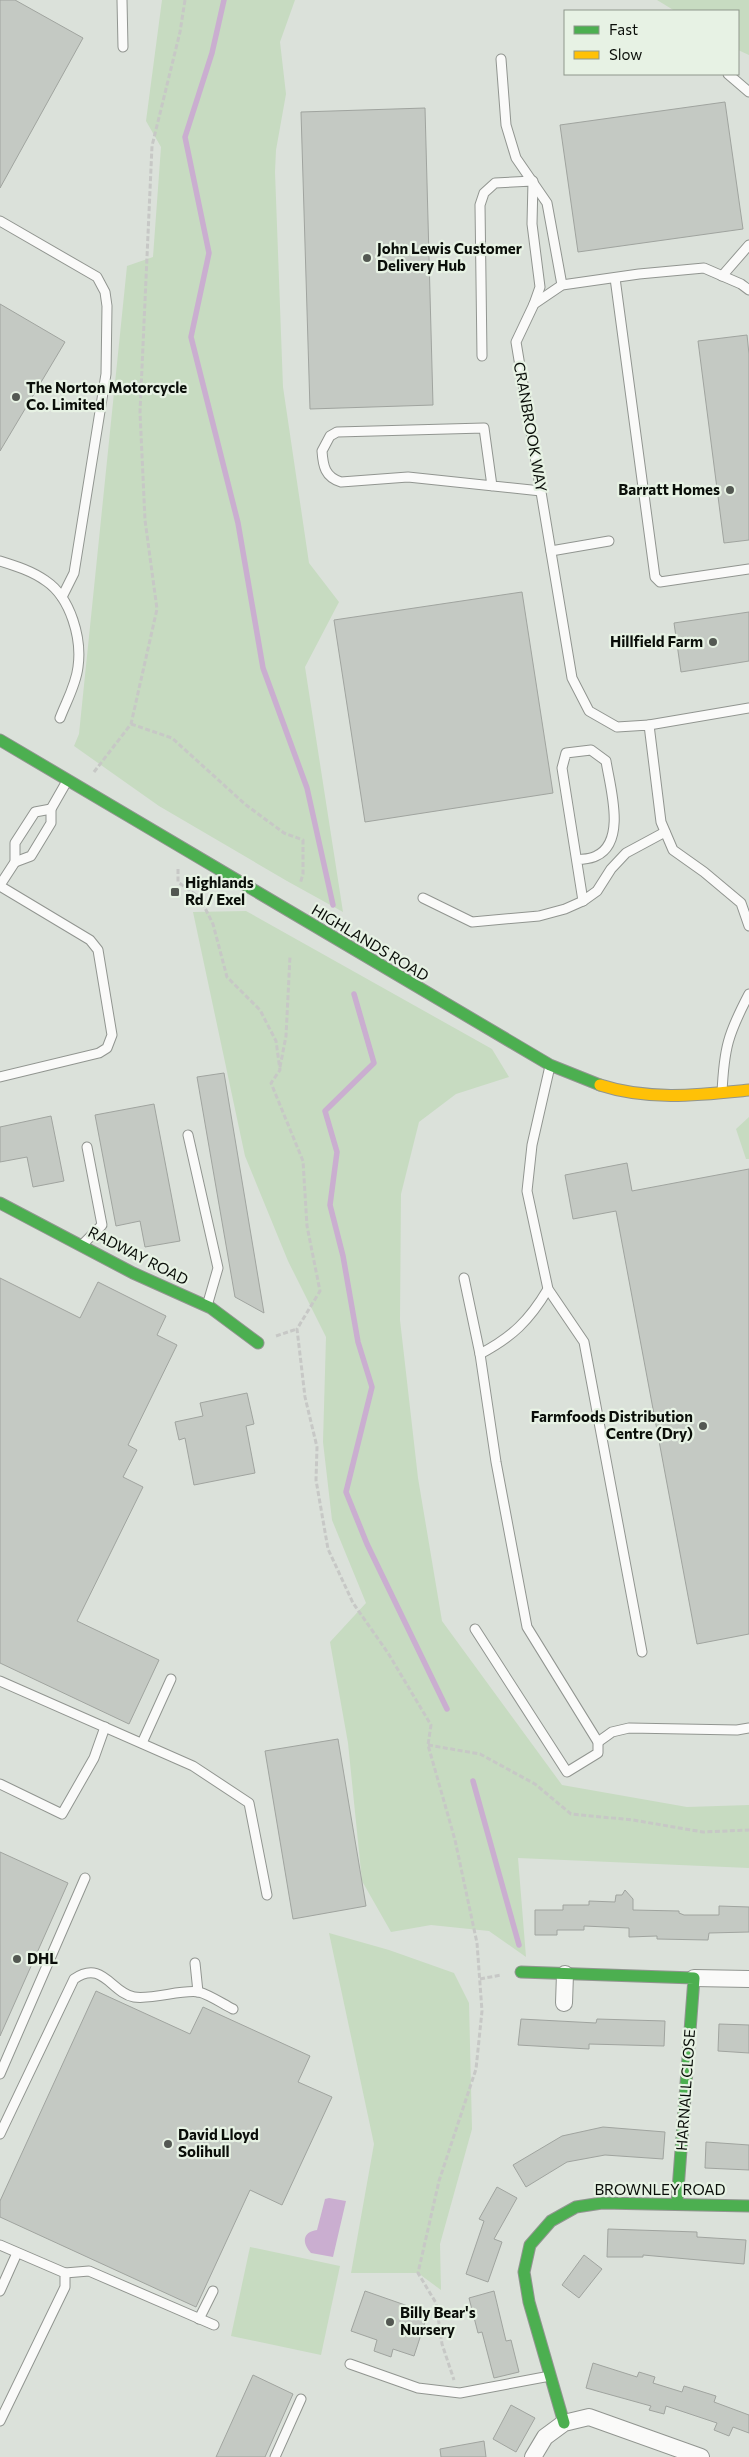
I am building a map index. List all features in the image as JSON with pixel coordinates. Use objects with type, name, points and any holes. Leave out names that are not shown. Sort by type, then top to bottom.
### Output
[{"type":"street","name":"HIGHLANDS ROAD","points":[[0,740],[83,787],[179,846],[550,1065],[594,1084],[629,1093],[671,1097],[749,1090]]},
{"type":"street","name":"RADWAY ROAD","points":[[0,1203],[133,1273],[207,1306],[258,1343]]},
{"type":"street","points":[[521,1972],[749,1979]]},
{"type":"street","points":[[564,2003],[565,1974]]},
{"type":"street","name":"HARNALL CLOSE","points":[[677,2203],[694,1978]]},
{"type":"street","name":"BROWNLEY ROAD","points":[[564,2423],[529,2302],[524,2272],[530,2245],[551,2221],[576,2207],[602,2203],[677,2203],[749,2206]]},
{"type":"street","points":[[533,2457],[545,2437],[564,2423],[589,2418],[701,2457]]},
{"type":"lane","points":[[122,0],[123,47]]},
{"type":"lane","points":[[501,59],[506,126],[516,158],[547,203],[562,285]]},
{"type":"lane","points":[[729,75],[749,92]]},
{"type":"lane","points":[[482,356],[480,205],[484,193],[495,183],[533,181]]},
{"type":"lane","name":"CRANBROOK WAY","points":[[533,181],[532,224],[540,287],[516,342],[572,678],[589,710],[617,727],[649,725],[749,708]]},
{"type":"lane","points":[[0,221],[97,277],[105,292],[107,306],[106,374],[74,573],[62,597]]},
{"type":"lane","points":[[722,276],[749,245]]},
{"type":"lane","points":[[534,304],[562,285],[704,268],[741,284],[749,290]]},
{"type":"lane","points":[[615,278],[655,577],[660,582],[749,569]]},
{"type":"lane","points":[[492,486],[484,428],[337,432],[330,436],[322,451],[326,472],[332,479],[341,482],[408,477],[492,486],[541,491]]},
{"type":"lane","points":[[551,551],[609,541]]},
{"type":"lane","points":[[0,562],[24,569],[47,581],[62,597],[71,615],[77,638],[78,667],[60,718]]},
{"type":"lane","points":[[649,725],[661,822],[673,850],[704,872],[741,903],[749,926]]},
{"type":"lane","points":[[577,860],[597,856],[609,845],[616,829],[606,761],[591,750],[566,753],[562,768],[583,901]]},
{"type":"lane","points":[[15,862],[31,856],[51,823],[51,809],[68,780]]},
{"type":"lane","points":[[0,1078],[99,1053],[107,1048],[112,1035],[98,950],[90,940],[0,885],[15,862],[15,843],[36,812],[51,809]]},
{"type":"lane","points":[[423,898],[472,922],[539,916],[565,909],[583,901],[597,891],[611,870],[626,853],[665,832]]},
{"type":"lane","points":[[722,1093],[724,1054],[731,1028],[749,994]]},
{"type":"lane","points":[[550,1065],[532,1145],[527,1191],[548,1289],[584,1342],[642,1652]]},
{"type":"lane","points":[[188,1135],[218,1268],[207,1306]]},
{"type":"lane","points":[[82,1245],[102,1225],[87,1148]]},
{"type":"lane","points":[[464,1278],[480,1354],[496,1462],[527,1627],[598,1742],[598,1753],[567,1772],[475,1629]]},
{"type":"lane","points":[[480,1354],[502,1342],[534,1313],[548,1289]]},
{"type":"lane","points":[[142,1743],[171,1679]]},
{"type":"lane","points":[[0,1681],[193,1766],[249,1803],[267,1895]]},
{"type":"lane","points":[[0,1784],[62,1814],[94,1758],[105,1727]]},
{"type":"lane","points":[[598,1742],[612,1732],[629,1728],[737,1730],[749,1728]]},
{"type":"lane","points":[[0,2074],[85,1878]]},
{"type":"lane","points":[[195,1963],[198,1992]]},
{"type":"lane","points":[[0,2134],[74,1979],[82,1973],[94,1973],[104,1977],[124,1994],[135,1997],[198,1992],[233,2009]]},
{"type":"lane","points":[[0,2245],[65,2273],[89,2271],[214,2325]]},
{"type":"lane","points":[[0,2291],[17,2253]]},
{"type":"lane","points":[[0,2421],[65,2287],[65,2273]]},
{"type":"lane","points":[[199,2319],[213,2291]]},
{"type":"lane","points":[[350,2364],[418,2388],[460,2392],[550,2376]]},
{"type":"lane","points":[[275,2457],[301,2399]]},
{"type":"path","points":[[83,787],[130,724],[157,609],[145,520],[140,412],[152,146],[180,32],[185,0]]},
{"type":"path","points":[[130,724],[172,738],[246,804],[284,833],[303,840],[303,874],[300,884]]},
{"type":"path","points":[[179,846],[178,882],[200,898],[213,924],[227,978],[260,1010],[276,1041],[280,1070]]},
{"type":"path","points":[[290,956],[286,1036],[280,1070],[271,1083],[303,1162],[307,1226],[320,1291],[296,1329],[305,1397],[317,1446],[316,1480],[328,1549],[354,1603],[388,1653],[431,1725],[428,1745],[455,1840],[477,1943],[482,2011],[476,2069],[439,2180],[418,2273],[436,2303],[442,2344],[460,2392]]},
{"type":"path","points":[[428,1745],[480,1754],[535,1784],[571,1814],[633,1820],[703,1832],[749,1830]]},
{"type":"green space","points":[[162,0],[295,0],[280,42],[286,94],[276,150],[275,172],[283,387],[309,563],[339,602],[305,667],[343,912],[159,806],[74,746],[79,734],[127,266],[153,257],[161,147],[146,121]]},
{"type":"green space","points":[[657,0],[749,0],[749,55],[739,50],[739,10],[673,10]]},
{"type":"green space","points":[[246,911],[492,1049],[509,1077],[456,1094],[419,1122],[401,1194],[400,1320],[418,1478],[442,1621],[562,1785],[687,1807],[749,1805],[749,1868],[518,1858],[526,1957],[489,1931],[431,1925],[391,1932],[362,1881],[348,1743],[330,1642],[366,1603],[332,1520],[323,1442],[326,1337],[288,1261],[245,1156],[193,912]]},
{"type":"green space","points":[[749,1117],[749,1159],[746,1159],[736,1129]]},
{"type":"green space","points":[[329,1933],[389,1950],[454,1973],[469,2003],[472,2129],[440,2244],[441,2290],[418,2273],[351,2273],[374,2144]]},
{"type":"green space","points":[[250,2247],[340,2266],[321,2355],[231,2336]]},
{"type":"shaded area","points":[[325,2199],[346,2201],[333,2257],[311,2253],[305,2242],[308,2233],[317,2230]]},
{"type":"building","points":[[0,0],[15,0],[83,38],[0,188]]},
{"type":"building","points":[[725,102],[743,229],[578,252],[560,125]]},
{"type":"building","name":"John Lewis Customer Delivery Hub","points":[[425,108],[433,405],[310,409],[301,112]]},
{"type":"building","name":"The Norton Motorcycle Co. Limited","points":[[0,304],[65,342],[0,451]]},
{"type":"building","points":[[747,335],[749,354],[749,540],[724,543],[698,341]]},
{"type":"building","points":[[522,592],[553,793],[365,822],[334,620]]},
{"type":"building","name":"Hillfield Farm","points":[[749,612],[749,661],[681,672],[674,623]]},
{"type":"building","points":[[224,1073],[264,1313],[235,1297],[197,1077]]},
{"type":"building","points":[[154,1104],[180,1241],[145,1247],[140,1221],[116,1226],[95,1115]]},
{"type":"building","points":[[51,1116],[64,1181],[33,1187],[27,1157],[0,1162],[0,1127]]},
{"type":"building","name":"Farmfoods Distribution Centre (Dry)","points":[[627,1163],[632,1191],[749,1169],[749,1634],[697,1644],[616,1211],[573,1219],[565,1175]]},
{"type":"building","points":[[0,1278],[80,1318],[98,1282],[166,1316],[157,1335],[177,1345],[128,1445],[137,1450],[123,1477],[143,1487],[77,1621],[159,1660],[129,1724],[0,1663]]},
{"type":"building","points":[[247,1393],[254,1424],[246,1426],[255,1473],[194,1485],[185,1438],[179,1440],[175,1422],[203,1416],[200,1403]]},
{"type":"building","points":[[338,1739],[366,1906],[293,1919],[265,1751]]},
{"type":"building","name":"DHL","points":[[0,1852],[68,1883],[0,2036]]},
{"type":"building","points":[[625,1890],[633,1899],[633,1910],[679,1911],[679,1913],[684,1915],[719,1915],[719,1906],[749,1907],[749,1932],[709,1933],[708,1940],[657,1939],[657,1936],[629,1937],[629,1928],[584,1926],[584,1930],[557,1930],[557,1935],[535,1935],[535,1910],[563,1910],[563,1905],[589,1905],[589,1901],[615,1902],[616,1895],[622,1895]]},
{"type":"building","name":"David Lloyd Solihull","points":[[96,1991],[190,2034],[203,2007],[310,2056],[298,2082],[332,2097],[282,2205],[250,2190],[196,2307],[0,2217],[0,2201]]},
{"type":"building","points":[[521,2019],[596,2023],[597,2019],[665,2021],[664,2046],[589,2044],[589,2049],[518,2045]]},
{"type":"building","points":[[719,2024],[749,2025],[749,2053],[718,2051]]},
{"type":"building","points":[[603,2127],[665,2132],[663,2159],[605,2155],[567,2162],[526,2187],[513,2165],[562,2136]]},
{"type":"building","points":[[706,2142],[749,2145],[749,2170],[705,2168]]},
{"type":"building","points":[[497,2187],[517,2198],[494,2239],[502,2242],[488,2282],[466,2274],[484,2221],[479,2219]]},
{"type":"building","points":[[608,2229],[697,2232],[697,2237],[746,2240],[744,2264],[643,2255],[643,2257],[607,2257]]},
{"type":"building","points":[[584,2255],[602,2269],[579,2298],[562,2285]]},
{"type":"building","name":"Billy Bear's Nursery","points":[[365,2291],[428,2313],[414,2356],[393,2349],[391,2357],[374,2351],[377,2340],[351,2331]]},
{"type":"building","points":[[494,2291],[506,2341],[511,2340],[519,2372],[494,2378],[482,2332],[478,2333],[469,2298]]},
{"type":"building","points":[[593,2363],[637,2377],[639,2372],[655,2377],[653,2383],[682,2392],[684,2386],[716,2396],[714,2402],[749,2415],[749,2433],[733,2427],[729,2436],[714,2430],[717,2423],[666,2406],[664,2414],[649,2410],[651,2406],[586,2388]]},
{"type":"building","points":[[253,2375],[293,2394],[265,2457],[216,2457]]},
{"type":"building","points":[[511,2405],[535,2418],[516,2452],[493,2439]]},
{"type":"building","points":[[484,2441],[486,2457],[441,2457],[440,2449]]},
{"type":"waterway","points":[[224,0],[212,53],[185,137],[209,253],[191,337],[238,523],[263,668],[307,788],[333,905]]},
{"type":"waterway","points":[[354,994],[374,1063],[325,1111],[337,1152],[330,1205],[343,1256],[358,1342],[372,1387],[346,1492],[367,1544],[447,1709]]},
{"type":"waterway","points":[[473,1781],[519,1945]]},
{"type":"traffic: fast","points":[[0,740],[550,1065],[600,1085]]},
{"type":"traffic: fast","points":[[0,1203],[133,1273],[211,1308],[258,1343]]},
{"type":"traffic: fast","points":[[521,1972],[694,1978],[677,2203]]},
{"type":"traffic: fast","points":[[564,2423],[529,2302],[524,2272],[530,2245],[551,2221],[576,2207],[602,2203],[749,2206]]},
{"type":"traffic: slow","points":[[600,1085],[618,1090],[655,1095],[693,1095],[749,1090]]},
{"type":"place","name":"John Lewis Customer Delivery Hub","points":[[367,258]]},
{"type":"place","name":"The Norton Motorcycle Co. Limited","points":[[16,397]]},
{"type":"place","name":"Barratt Homes","points":[[730,490]]},
{"type":"place","name":"Hillfield Farm","points":[[713,642]]},
{"type":"place","name":"Highlands Rd / Exel","points":[[175,892]]},
{"type":"place","name":"Farmfoods Distribution Centre (Dry)","points":[[703,1426]]},
{"type":"place","name":"DHL","points":[[17,1959]]},
{"type":"place","name":"David Lloyd Solihull","points":[[168,2144]]},
{"type":"place","name":"Billy Bear's Nursery","points":[[390,2322]]}]
